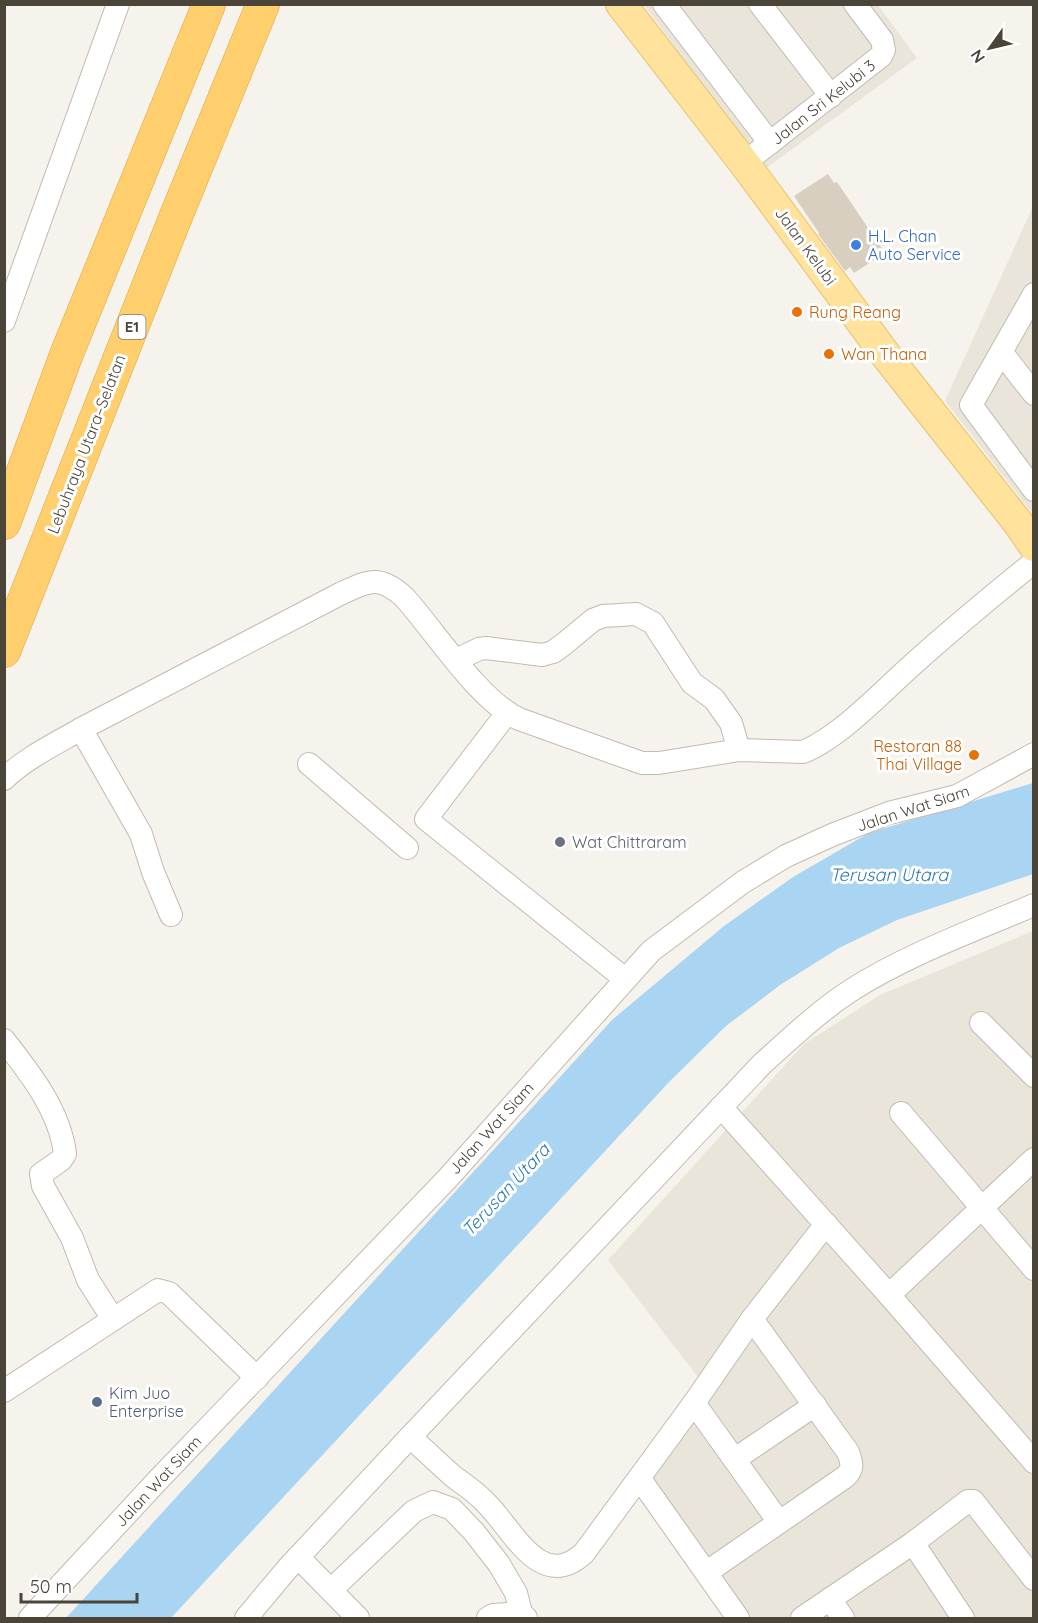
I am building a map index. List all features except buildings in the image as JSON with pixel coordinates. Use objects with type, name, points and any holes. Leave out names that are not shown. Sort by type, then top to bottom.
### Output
[{"type":"highway","points":[[4,523],[67,353],[209,4]]},
{"type":"highway","name":"Lebuhraya Utara–Selatan","points":[[4,651],[262,4]]},
{"type":"highway","points":[[67,353],[114,373]]},
{"type":"main road","name":"Jalan Kelubi","points":[[621,4],[744,162],[888,358],[1029,527]]},
{"type":"street","points":[[4,321],[118,4]]},
{"type":"street","points":[[664,4],[770,143]]},
{"type":"street","points":[[760,4],[831,96]]},
{"type":"street","name":"Jalan Sri Kelubi 3","points":[[744,162],[881,57],[884,50],[882,40],[855,4]]},
{"type":"street","points":[[1034,294],[970,405],[1034,490]]},
{"type":"street","points":[[1002,353],[1034,394]]},
{"type":"street","points":[[4,779],[42,751],[81,729],[369,581],[382,581],[393,587],[415,609],[487,696],[507,713],[642,763],[659,763],[739,750],[803,752],[837,731],[954,627],[1034,562]]},
{"type":"street","points":[[456,660],[486,648],[542,655],[553,652],[592,620],[603,616],[636,614],[653,623],[692,683],[714,699],[731,723],[739,750]]},
{"type":"street","points":[[507,713],[426,819],[625,979]]},
{"type":"street","points":[[81,729],[141,834],[153,872],[171,915]]},
{"type":"street","name":"Jalan Wat Siam","points":[[30,1618],[159,1479],[447,1179],[651,951],[701,912],[786,856],[889,813],[957,796],[1034,754]]},
{"type":"street","points":[[309,765],[407,848]]},
{"type":"street","points":[[246,1618],[298,1557],[410,1437],[721,1107],[792,1036],[852,990],[918,955],[1034,905]]},
{"type":"street","points":[[981,1023],[1034,1076]]},
{"type":"street","points":[[4,1040],[38,1087],[56,1120],[65,1154],[61,1160],[42,1174],[41,1179],[48,1197],[72,1238],[92,1289],[113,1320]]},
{"type":"street","points":[[721,1107],[1034,1462]]},
{"type":"street","points":[[901,1113],[1034,1269]]},
{"type":"street","points":[[889,1295],[1034,1159]]},
{"type":"street","points":[[410,1437],[488,1504],[532,1557],[556,1566],[564,1566],[575,1561],[584,1553],[640,1479],[752,1319],[826,1224]]},
{"type":"street","points":[[4,1391],[158,1290],[169,1293],[257,1378]]},
{"type":"street","points":[[706,1572],[850,1473],[851,1461],[848,1452],[752,1319]]},
{"type":"street","points":[[694,1403],[779,1522]]},
{"type":"street","points":[[735,1459],[815,1405]]},
{"type":"street","points":[[640,1479],[738,1618]]},
{"type":"street","points":[[801,1618],[913,1543],[968,1502],[973,1501],[1034,1579]]},
{"type":"street","points":[[332,1590],[406,1517],[433,1502],[452,1509],[474,1532],[499,1564],[516,1593],[524,1616],[492,1615],[488,1618]]},
{"type":"street","points":[[913,1543],[963,1618]]},
{"type":"street","points":[[298,1557],[358,1618]]},
{"type":"street","points":[[830,1599],[843,1618]]},
{"type":"shaded area","points":[[644,5],[878,5],[917,58],[765,169]]},
{"type":"shaded area","points":[[1033,206],[1033,514],[945,401]]},
{"type":"shaded area","points":[[1033,931],[1033,1618],[735,1618],[636,1468],[700,1380],[608,1260],[804,1044],[880,995]]},
{"type":"water","name":"Terusan Utara","points":[[1033,783],[1033,874],[897,920],[839,948],[780,985],[726,1026],[671,1080],[171,1618],[66,1618],[612,1020],[724,926],[793,877],[869,833]]},
{"type":"place","name":"H.L. Chan Auto Service","points":[[856,245]]},
{"type":"place","name":"Rung Reang","points":[[797,312]]},
{"type":"place","name":"Wan Thana","points":[[829,354]]},
{"type":"place","name":"Restoran 88 Thai Village","points":[[974,755]]},
{"type":"place","name":"Wat Chittraram","points":[[560,842]]},
{"type":"place","name":"Kim Juo Enterprise","points":[[97,1402]]}]
